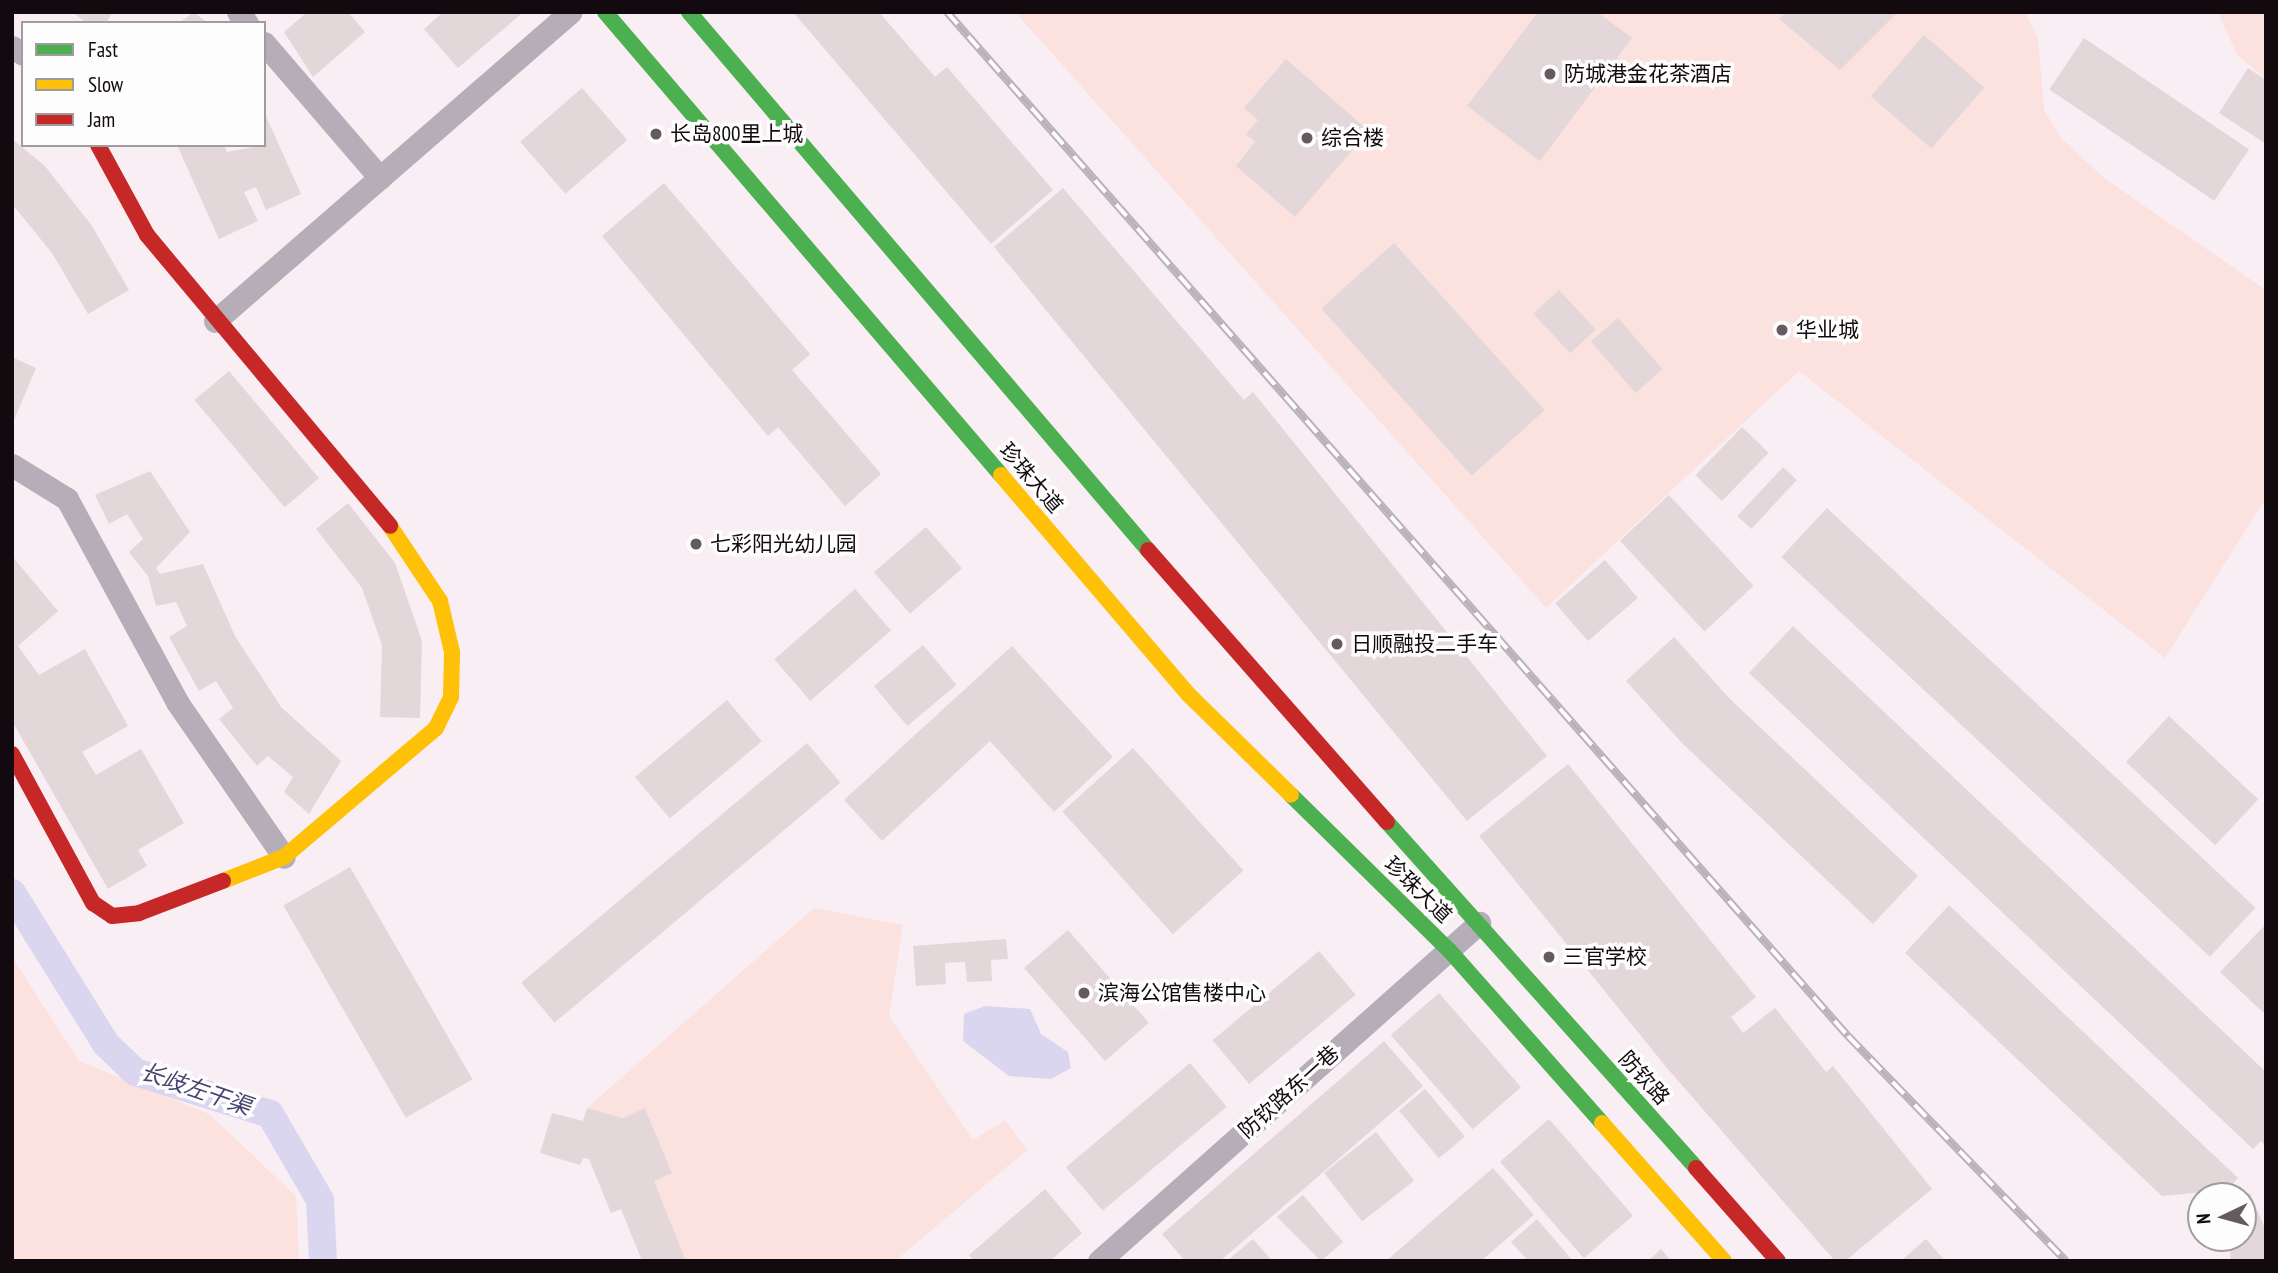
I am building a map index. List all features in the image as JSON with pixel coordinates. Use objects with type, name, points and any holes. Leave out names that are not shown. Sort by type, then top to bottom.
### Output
[{"type":"main road","name":"珍珠大道","points":[[605,12],[1188,694],[1449,950]]},
{"type":"main road","name":"珍珠大道","points":[[690,12],[1227,642],[1479,923]]},
{"type":"main road","points":[[12,754],[93,903],[112,916],[139,913],[284,857],[436,729],[451,697],[452,652],[440,601],[414,554],[215,321],[147,235],[99,147]]},
{"type":"main road","name":"防钦路","points":[[1479,923],[1778,1261]]},
{"type":"main road","points":[[1449,950],[1724,1261]]},
{"type":"street","points":[[215,321],[570,12]]},
{"type":"street","points":[[266,45],[380,178]]},
{"type":"street","points":[[12,465],[68,499],[177,702],[284,857]]},
{"type":"street","name":"防钦路东一巷","points":[[1099,1261],[1479,923]]},
{"type":"shaded area","name":"华业城","points":[[1015,12],[2025,12],[2038,38],[2044,110],[2061,138],[2104,178],[2266,290],[2266,498],[2165,658],[1799,371],[1546,608]]},
{"type":"shaded area","points":[[2218,12],[2266,12],[2266,79],[2237,55]]},
{"type":"shaded area","points":[[814,908],[903,925],[889,1016],[973,1140],[1005,1120],[1027,1150],[895,1261],[686,1261],[654,1181],[672,1173],[646,1109],[623,1118],[587,1108]]},
{"type":"shaded area","points":[[12,957],[79,1061],[209,1114],[296,1196],[299,1261],[12,1261]]},
{"type":"shaded area","points":[[985,1006],[1030,1009],[1041,1034],[1068,1052],[1071,1068],[1051,1079],[1009,1076],[963,1041],[964,1014]]},
{"type":"building","points":[[72,12],[113,12],[107,21],[84,21]]},
{"type":"building","points":[[194,12],[205,21],[182,21]]},
{"type":"building","points":[[307,12],[348,12],[365,32],[313,77],[284,32]]},
{"type":"building","points":[[443,12],[518,12],[520,15],[458,68],[424,29]]},
{"type":"building","points":[[793,12],[879,12],[935,77],[947,67],[1053,190],[991,244]]},
{"type":"building","points":[[1538,12],[1597,12],[1632,38],[1540,161],[1467,106]]},
{"type":"building","points":[[1786,12],[1898,12],[1840,70],[1779,19]]},
{"type":"building","points":[[1924,35],[1984,87],[1931,149],[1871,96]]},
{"type":"building","points":[[2084,38],[2249,149],[2214,201],[2049,89]]},
{"type":"building","name":"综合楼","points":[[1286,59],[1369,131],[1295,217],[1236,166],[1255,142],[1246,134],[1258,120],[1244,108]]},
{"type":"building","points":[[2248,68],[2266,80],[2266,144],[2219,113]]},
{"type":"building","points":[[582,88],[627,140],[565,194],[520,142]]},
{"type":"building","points":[[266,116],[301,194],[266,210],[256,187],[244,192],[258,221],[219,239],[178,147],[225,147],[227,152],[266,147]]},
{"type":"building","points":[[12,139],[45,166],[92,226],[129,290],[88,314],[52,253],[12,204]]},
{"type":"building","points":[[664,183],[810,354],[792,370],[881,474],[845,506],[778,427],[768,436],[602,236]]},
{"type":"building","points":[[1063,188],[1244,400],[1253,392],[1547,756],[1467,821],[994,247]]},
{"type":"building","points":[[1394,243],[1545,410],[1472,476],[1321,309]]},
{"type":"building","points":[[1559,290],[1596,329],[1570,353],[1533,314]]},
{"type":"building","points":[[1618,318],[1663,369],[1635,393],[1591,342]]},
{"type":"building","points":[[12,357],[36,368],[12,425]]},
{"type":"building","points":[[229,371],[319,478],[285,507],[195,400]]},
{"type":"building","points":[[1742,427],[1769,453],[1722,501],[1695,475]]},
{"type":"building","points":[[1783,467],[1797,480],[1751,529],[1737,516]]},
{"type":"building","points":[[150,471],[190,532],[156,568],[160,574],[203,564],[235,636],[281,707],[341,761],[309,814],[284,792],[293,777],[268,756],[257,766],[219,719],[233,708],[216,681],[199,691],[169,637],[187,626],[176,602],[156,606],[148,576],[129,552],[143,539],[127,514],[109,524],[95,495]]},
{"type":"building","points":[[1669,495],[1754,586],[1705,631],[1620,541]]},
{"type":"building","points":[[348,503],[395,563],[422,641],[420,718],[380,717],[382,645],[362,588],[316,529]]},
{"type":"building","points":[[1827,508],[2256,908],[2210,957],[1781,557]]},
{"type":"building","points":[[926,527],[962,569],[910,614],[874,572]]},
{"type":"building","points":[[12,556],[58,611],[18,646],[39,675],[85,649],[128,726],[82,752],[96,775],[141,749],[184,823],[138,850],[147,866],[108,889],[12,721]]},
{"type":"building","points":[[1605,560],[1638,598],[1588,641],[1555,603]]},
{"type":"building","points":[[855,589],[891,631],[810,701],[774,659]]},
{"type":"building","points":[[1793,626],[2266,1072],[2266,1146],[2261,1141],[2253,1149],[1749,673]]},
{"type":"building","points":[[1674,637],[1730,699],[1918,876],[1873,924],[1682,743],[1626,681]]},
{"type":"building","points":[[923,645],[956,685],[907,726],[874,686]]},
{"type":"building","points":[[1012,646],[1113,757],[1054,812],[990,741],[882,841],[844,800]]},
{"type":"building","points":[[727,700],[762,741],[670,819],[635,777]]},
{"type":"building","points":[[2169,716],[2258,799],[2215,845],[2126,762]]},
{"type":"building","points":[[807,743],[840,783],[555,1023],[521,983]]},
{"type":"building","points":[[1133,748],[1243,871],[1173,934],[1062,812]]},
{"type":"building","points":[[1568,764],[1756,997],[1731,1017],[1743,1033],[1775,1008],[1826,1072],[1833,1066],[1932,1189],[1845,1261],[1835,1261],[1667,1068],[1479,836]]},
{"type":"building","points":[[350,867],[473,1079],[406,1118],[283,906]]},
{"type":"building","points":[[1949,905],[2238,1178],[2234,1182],[2187,1182],[2187,1194],[2162,1196],[1905,953]]},
{"type":"building","points":[[2266,924],[2266,1015],[2220,972]]},
{"type":"building","name":"滨海公馆售楼中心","points":[[1068,930],[1149,1023],[1105,1061],[1024,968]]},
{"type":"building","points":[[1006,939],[1008,959],[991,960],[992,981],[967,982],[965,962],[945,963],[946,984],[916,986],[913,946]]},
{"type":"building","points":[[1319,951],[1356,995],[1249,1084],[1213,1040]]},
{"type":"building","points":[[1439,993],[1521,1087],[1473,1129],[1391,1035]]},
{"type":"building","points":[[1384,1041],[1423,1086],[1220,1261],[1185,1261],[1162,1234]]},
{"type":"building","points":[[1190,1063],[1227,1107],[1103,1211],[1066,1167]]},
{"type":"building","points":[[1425,1089],[1465,1136],[1439,1158],[1399,1111]]},
{"type":"building","points":[[587,1108],[623,1118],[645,1108],[672,1173],[654,1181],[686,1261],[642,1261],[621,1209],[611,1213],[589,1159],[583,1158],[580,1165],[540,1153],[552,1113],[583,1121]]},
{"type":"building","points":[[1549,1119],[1633,1216],[1584,1258],[1500,1162]]},
{"type":"building","points":[[1376,1132],[1414,1181],[1362,1221],[1324,1173]]},
{"type":"building","points":[[1493,1168],[1534,1215],[1481,1261],[1386,1261]]},
{"type":"building","points":[[1045,1189],[1082,1233],[1050,1261],[974,1261],[969,1255]]},
{"type":"building","points":[[1303,1195],[1343,1242],[1321,1261],[1277,1217]]},
{"type":"building","points":[[2257,1210],[2266,1231],[2266,1261],[2231,1261],[2230,1252],[2257,1252]]},
{"type":"building","points":[[1537,1219],[1573,1261],[1528,1261],[1511,1242]]},
{"type":"building","points":[[1253,1239],[1272,1261],[1227,1261]]},
{"type":"building","points":[[1926,1239],[1945,1261],[1901,1261]]},
{"type":"building","points":[[1661,1249],[1671,1261],[1648,1261]]},
{"type":"waterway","name":"长歧左干渠","points":[[12,893],[106,1044],[135,1072],[270,1114],[320,1200],[323,1261]]},
{"type":"railway","points":[[947,12],[1848,1036],[2066,1261]]},
{"type":"traffic: fast","points":[[605,12],[1001,475]]},
{"type":"traffic: fast","points":[[689,12],[1148,550]]},
{"type":"traffic: fast","points":[[1291,795],[1449,950],[1602,1123]]},
{"type":"traffic: fast","points":[[1387,822],[1696,1168]]},
{"type":"traffic: slow","points":[[1001,475],[1188,694],[1291,795]]},
{"type":"traffic: slow","points":[[223,881],[284,857],[436,728],[451,697],[452,652],[440,601],[390,526]]},
{"type":"traffic: slow","points":[[1602,1123],[1724,1261]]},
{"type":"traffic: jam","points":[[99,147],[147,235],[390,526]]},
{"type":"traffic: jam","points":[[1148,550],[1387,822]]},
{"type":"traffic: jam","points":[[12,754],[93,903],[112,916],[139,913],[223,881]]},
{"type":"traffic: jam","points":[[1696,1168],[1778,1261]]},
{"type":"place","name":"防城港金花茶酒店","points":[[1550,74]]},
{"type":"place","name":"长岛800里上城","points":[[656,134]]},
{"type":"place","name":"综合楼","points":[[1307,138]]},
{"type":"place","name":"华业城","points":[[1782,330]]},
{"type":"place","name":"七彩阳光幼儿园","points":[[696,544]]},
{"type":"place","name":"日顺融投二手车","points":[[1337,644]]},
{"type":"place","name":"三官学校","points":[[1549,957]]},
{"type":"place","name":"滨海公馆售楼中心","points":[[1084,993]]}]
